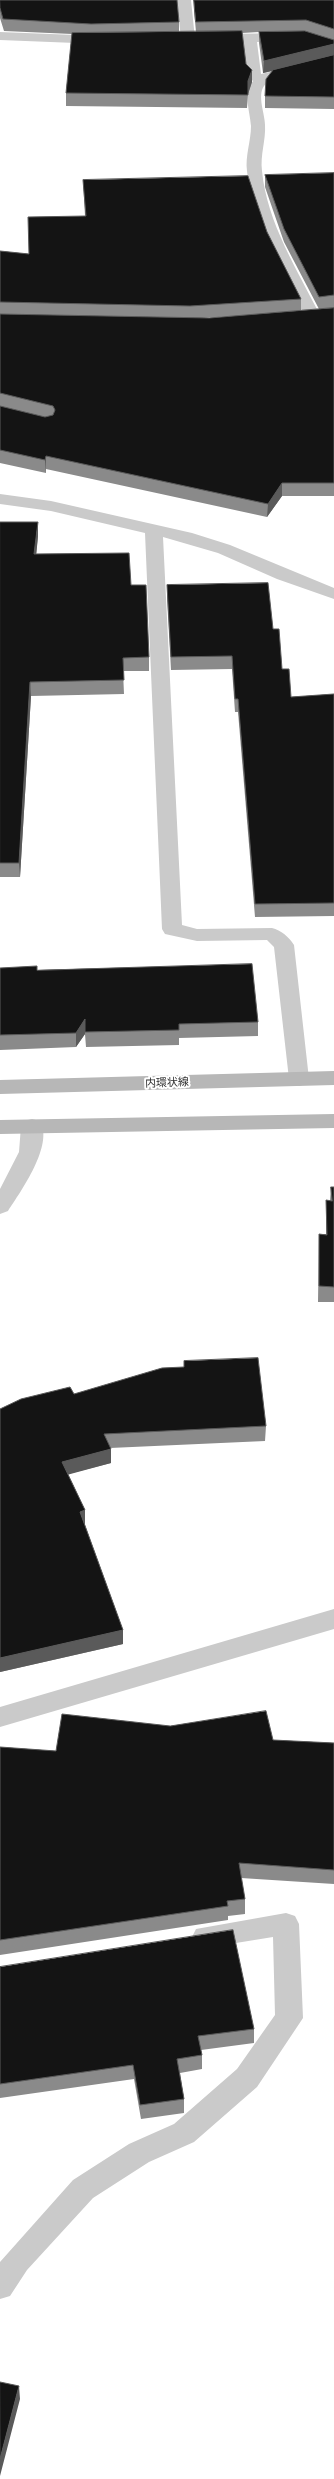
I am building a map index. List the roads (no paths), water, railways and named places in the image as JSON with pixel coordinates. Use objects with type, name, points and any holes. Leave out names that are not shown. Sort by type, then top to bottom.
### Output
[{"type":"main road","name":"内環状線","points":[[0,1088],[334,1078]]},
{"type":"main road","points":[[0,1127],[334,1121]]},
{"type":"street","points":[[184,0],[188,38]]},
{"type":"street","points":[[0,36],[114,40]]},
{"type":"street","points":[[173,39],[306,37],[334,47]]},
{"type":"street","points":[[250,38],[254,76],[262,81]]},
{"type":"street","points":[[297,318],[320,316],[276,239],[257,182],[254,170],[258,125],[254,101],[258,85],[262,81],[278,74],[311,66]]},
{"type":"street","points":[[0,499],[50,506],[154,530],[224,549],[283,575],[334,594]]},
{"type":"street","points":[[154,530],[172,929],[198,935],[272,934],[284,945],[299,1079]]},
{"type":"street","points":[[0,1206],[17,1180],[30,1152],[32,1126]]},
{"type":"street","points":[[0,1718],[334,1619]]},
{"type":"street","points":[[0,2286],[17,2261],[83,2189],[139,2153],[184,2133],[247,2078],[289,2018],[286,1924],[181,1941]]}]
